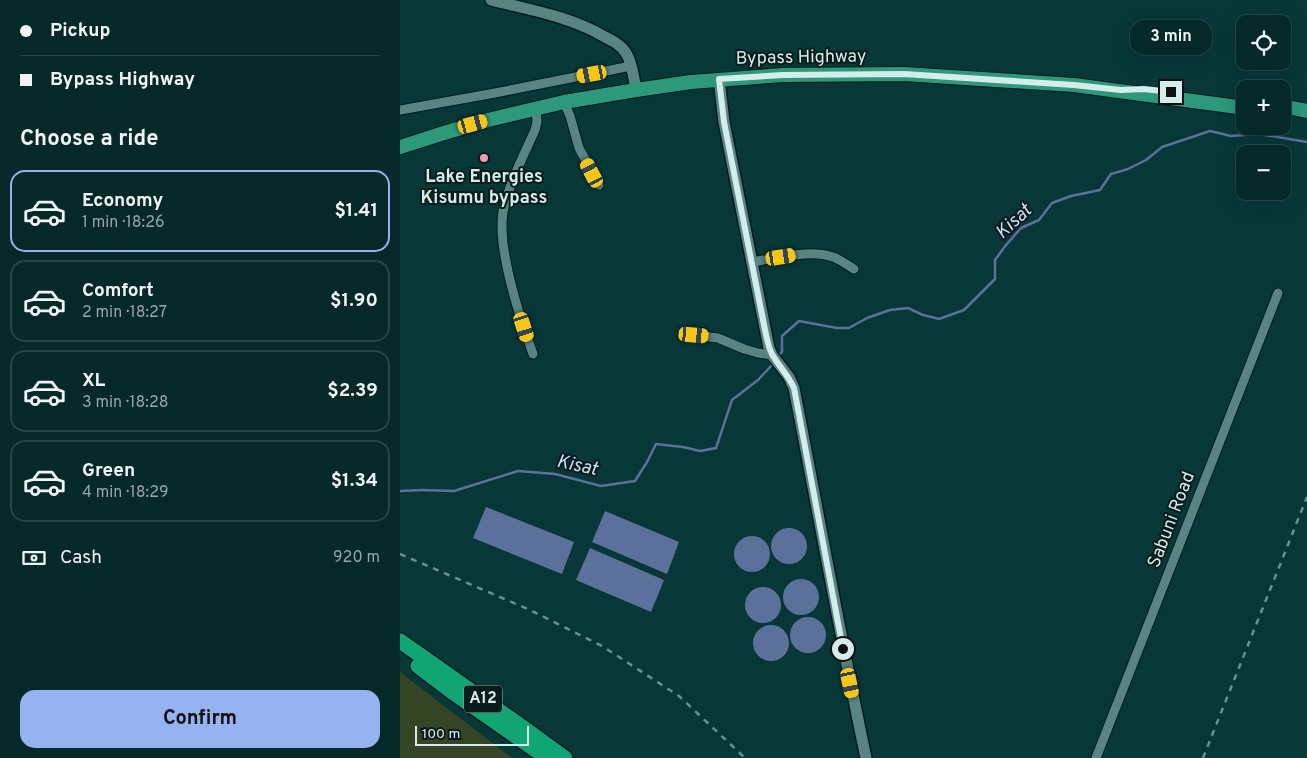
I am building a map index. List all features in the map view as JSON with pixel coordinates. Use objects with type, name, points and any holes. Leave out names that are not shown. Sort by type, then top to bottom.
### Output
[{"type":"highway","name":"A12","points":[[400,641],[565,758]]},
{"type":"highway","name":"A12","points":[[400,652],[451,691],[547,758]]},
{"type":"main road","name":"Bypass Highway","points":[[400,147],[444,132],[564,102],[719,79],[783,75],[904,74],[1064,84],[1121,90],[1236,107]]},
{"type":"main road","name":"Bypass Highway","points":[[1121,90],[1144,89],[1236,98]]},
{"type":"main road","points":[[1291,108],[1307,112]]},
{"type":"main road","points":[[1291,116],[1307,119]]},
{"type":"street","points":[[491,0],[538,10],[584,27],[620,46],[627,54],[636,90]]},
{"type":"street","points":[[400,110],[631,66]]},
{"type":"street","points":[[719,79],[724,122],[765,330],[769,348],[789,377],[794,388],[833,597],[866,758]]},
{"type":"street","points":[[564,102],[579,148],[598,185]]},
{"type":"street","points":[[532,354],[509,280],[502,214],[512,179],[535,130],[537,122],[536,108]]},
{"type":"street","points":[[752,262],[795,255],[815,254],[832,257],[854,269]]},
{"type":"street","name":"Sabuni Road","points":[[1096,758],[1278,293]]},
{"type":"street","points":[[694,335],[718,338],[744,349],[772,354]]},
{"type":"green space","points":[[400,672],[512,758],[400,758]]},
{"type":"water","points":[[486,507],[574,542],[562,574],[473,538]]},
{"type":"water","points":[[605,511],[679,542],[667,574],[592,542]]},
{"type":"water","points":[[789,528],[801,534],[807,546],[801,558],[789,564],[777,558],[771,546],[777,534]]},
{"type":"water","points":[[752,536],[764,542],[770,554],[764,566],[752,572],[740,566],[734,554],[740,542]]},
{"type":"water","points":[[590,548],[664,580],[651,612],[576,580]]},
{"type":"water","points":[[801,579],[813,585],[819,597],[813,609],[801,615],[789,609],[783,597],[789,585]]},
{"type":"water","points":[[763,587],[775,593],[781,605],[775,617],[763,623],[751,617],[745,605],[751,593]]},
{"type":"water","points":[[808,617],[820,623],[826,635],[820,647],[808,653],[796,647],[790,635],[796,623]]},
{"type":"water","points":[[771,625],[783,631],[789,643],[783,655],[771,661],[759,655],[753,643],[759,631]]},
{"type":"waterway","name":"Kisat","points":[[780,354],[782,352],[782,336],[799,321],[837,328],[849,328],[867,318],[890,310],[908,308],[923,315],[939,319],[964,310],[995,279],[995,260],[1021,228],[1039,220],[1052,203],[1071,196],[1100,190],[1111,174],[1128,169],[1146,160],[1162,147],[1210,131],[1231,136],[1259,134],[1307,142]]},
{"type":"waterway","name":"Kisat","points":[[400,491],[454,491],[518,471],[555,474],[601,486],[635,481],[656,444],[700,451],[716,448],[732,400],[758,380],[772,365]]},
{"type":"railway","points":[[1203,758],[1307,497]]},
{"type":"railway","points":[[400,554],[530,610],[602,646],[679,696],[745,758]]},
{"type":"place","name":"Lake Energies Kisumu bypass","points":[[484,158]]},
{"type":"route","points":[[843,649],[794,388],[789,377],[772,354],[765,330],[724,122],[719,79],[783,75],[904,74],[1171,92]]}]
